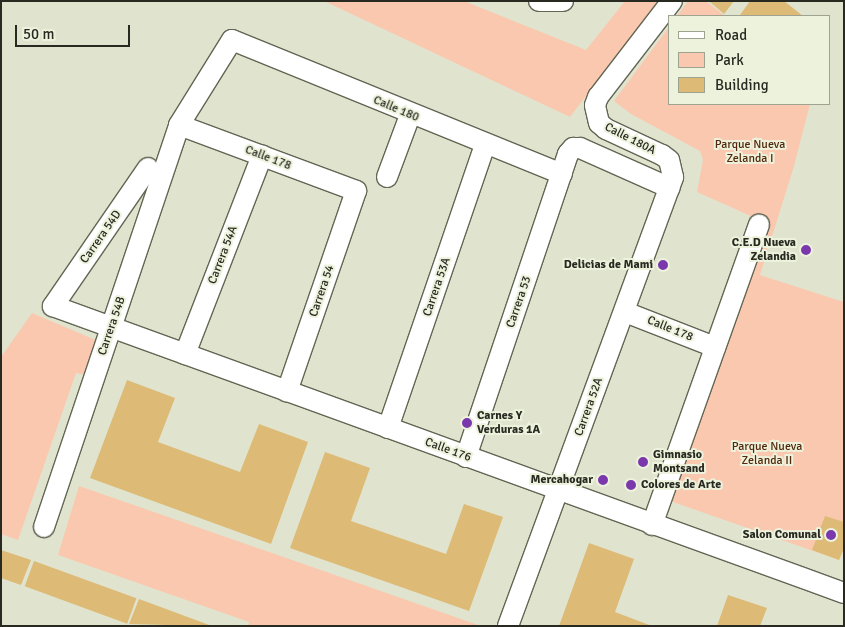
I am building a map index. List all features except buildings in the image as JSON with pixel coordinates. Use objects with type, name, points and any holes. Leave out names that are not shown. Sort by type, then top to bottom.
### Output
[{"type":"street","points":[[539,1],[563,1]]},
{"type":"street","name":"Calle 180A","points":[[670,188],[673,168],[669,160],[606,130],[595,115],[598,97],[672,1]]},
{"type":"street","name":"Calle 180","points":[[180,125],[232,40],[410,115],[562,174]]},
{"type":"street","points":[[387,177],[410,115]]},
{"type":"street","name":"Calle 178","points":[[180,125],[356,191]]},
{"type":"street","name":"Carrera 54B","points":[[44,527],[180,125]]},
{"type":"street","name":"Carrera 53A","points":[[388,428],[486,145]]},
{"type":"street","name":"Carrera 53","points":[[466,457],[568,154],[574,148],[580,148],[670,188]]},
{"type":"street","name":"Carrera 54A","points":[[185,354],[262,155]]},
{"type":"street","name":"Carrera 54D","points":[[53,306],[148,168]]},
{"type":"street","name":"Carrera 52A","points":[[508,626],[670,188]]},
{"type":"street","name":"Carrera 54","points":[[287,391],[356,191]]},
{"type":"street","points":[[652,524],[760,224]]},
{"type":"street","name":"Calle 176","points":[[53,306],[844,593]]},
{"type":"street","name":"Calle 178","points":[[625,312],[715,347]]},
{"type":"green space","points":[[324,1],[464,1],[586,50],[625,1],[658,1],[570,117]]},
{"type":"green space","points":[[688,1],[706,1],[724,15],[678,15]]},
{"type":"green space","name":"Parque Nueva Zelanda II","points":[[668,28],[668,105],[810,105],[794,166],[760,275],[844,302],[844,548],[839,560],[670,501],[764,222],[697,192],[703,160],[700,151],[631,114],[614,101]]},
{"type":"green space","points":[[32,313],[98,341],[86,375],[76,373],[18,540],[1,534],[1,357]]},
{"type":"green space","points":[[79,486],[478,625],[248,626],[249,622],[58,555]]},
{"type":"place","name":"C.E.D Nueva Zelandia","points":[[806,250]]},
{"type":"place","name":"Delicias de Mami","points":[[663,265]]},
{"type":"place","name":"Carnes Y Verduras 1A","points":[[467,423]]},
{"type":"place","name":"Gimnasio Montsand","points":[[643,462]]},
{"type":"place","name":"Mercahogar","points":[[603,480]]},
{"type":"place","name":"Colores de Arte","points":[[631,485]]},
{"type":"place","name":"Salon Comunal","points":[[831,535]]},
{"type":"park label","name":"Parque Nueva Zelanda I","points":[[750,152]]}]
